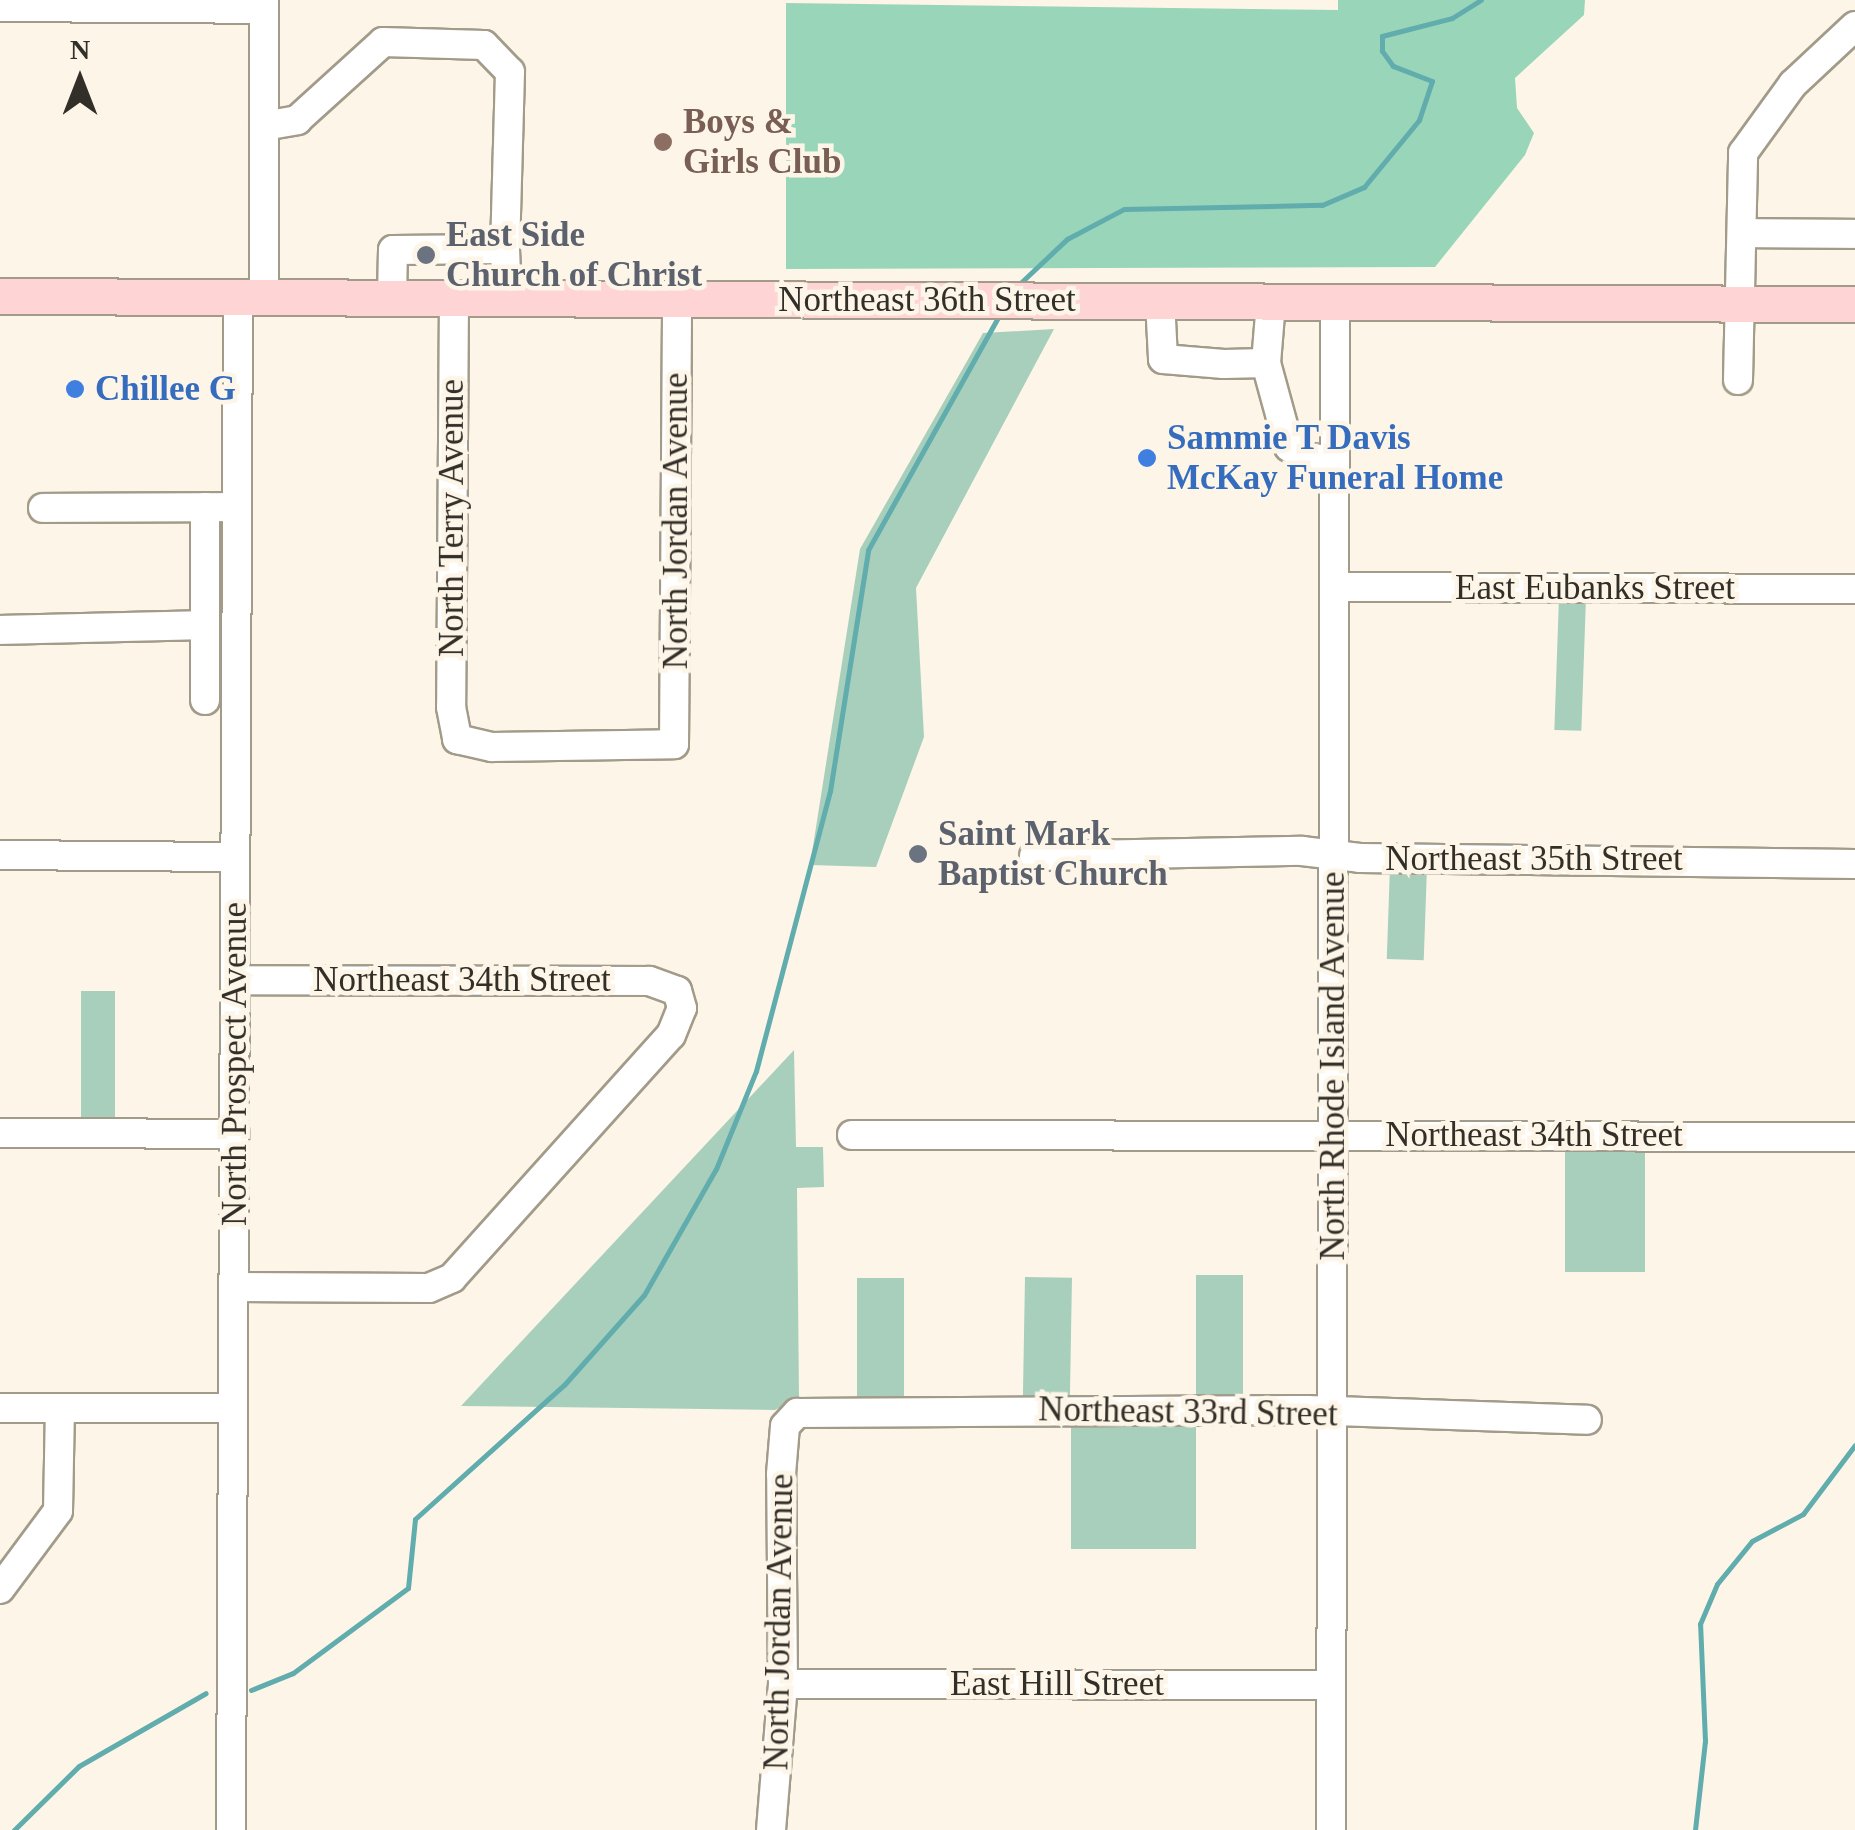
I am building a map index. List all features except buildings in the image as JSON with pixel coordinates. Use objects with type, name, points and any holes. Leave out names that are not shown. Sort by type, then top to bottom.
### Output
[{"type":"main road","name":"Northeast 36th Street","points":[[0,296],[1855,304]]},
{"type":"street","points":[[0,7],[264,4]]},
{"type":"street","name":"North Prospect Avenue","points":[[231,1830],[237,506],[264,126],[264,4]]},
{"type":"street","points":[[1738,380],[1743,153],[1793,84],[1855,26]]},
{"type":"street","points":[[264,126],[297,120],[383,42],[484,46],[510,72],[507,297]]},
{"type":"street","points":[[1742,233],[1855,234]]},
{"type":"street","points":[[392,297],[393,250],[505,249]]},
{"type":"street","name":"North Terry Avenue","points":[[454,297],[451,707],[456,739],[492,747],[674,744]]},
{"type":"street","name":"North Jordan Avenue","points":[[674,744],[677,298]]},
{"type":"street","points":[[1160,301],[1162,359],[1266,362]]},
{"type":"street","points":[[1271,302],[1266,362],[1289,447],[1308,458],[1335,460]]},
{"type":"street","name":"North Rhode Island Avenue","points":[[1331,1830],[1335,302]]},
{"type":"street","points":[[43,508],[237,506]]},
{"type":"street","points":[[204,507],[205,700]]},
{"type":"street","name":"East Eubanks Street","points":[[1335,587],[1855,589]]},
{"type":"street","points":[[0,630],[205,625]]},
{"type":"street","points":[[0,855],[236,858]]},
{"type":"street","name":"Northeast 35th Street","points":[[1034,856],[1334,855],[1855,864]]},
{"type":"street","name":"Northeast 34th Street","points":[[234,1287],[429,1288],[452,1278],[671,1035],[681,998],[667,984],[648,981],[236,980]]},
{"type":"street","points":[[0,1133],[235,1134]]},
{"type":"street","name":"Northeast 34th Street","points":[[852,1134],[1855,1138]]},
{"type":"street","points":[[0,1408],[234,1408]]},
{"type":"street","points":[[0,1588],[58,1511],[60,1408]]},
{"type":"street","name":"Northeast 33rd Street","points":[[791,1416],[813,1409],[884,1408],[1587,1420]]},
{"type":"street","name":"North Jordan Avenue","points":[[772,1830],[783,1684],[781,1474],[791,1416]]},
{"type":"street","name":"East Hill Street","points":[[783,1684],[1332,1685]]},
{"type":"green space","points":[[1338,0],[1585,0],[1584,15],[1515,78],[1517,108],[1534,133],[1525,155],[1435,267],[786,269],[786,3],[1338,10]]},
{"type":"green space","points":[[1054,329],[916,588],[924,737],[876,867],[810,865],[860,549],[983,333]]},
{"type":"green space","points":[[1559,597],[1586,598],[1581,731],[1554,730]]},
{"type":"green space","points":[[1390,866],[1427,867],[1424,960],[1387,959]]},
{"type":"green space","points":[[81,991],[115,991],[115,1126],[81,1126]]},
{"type":"green space","points":[[794,1050],[796,1147],[823,1147],[824,1187],[797,1188],[799,1398],[775,1410],[461,1406]]},
{"type":"green space","points":[[1565,1146],[1645,1146],[1645,1272],[1565,1272]]},
{"type":"green space","points":[[1196,1275],[1243,1275],[1243,1400],[1196,1400]]},
{"type":"green space","points":[[1025,1277],[1072,1278],[1070,1400],[1023,1399]]},
{"type":"green space","points":[[857,1278],[904,1278],[904,1403],[857,1403]]},
{"type":"green space","points":[[1071,1419],[1196,1419],[1196,1549],[1071,1549]]},
{"type":"waterway","points":[[1014,289],[1067,239],[1124,209],[1322,205],[1364,187],[1419,120],[1432,81],[1393,66],[1382,51],[1382,36],[1452,18],[1481,0]]},
{"type":"waterway","points":[[251,1690],[293,1673],[408,1588],[415,1519],[564,1385],[644,1295],[716,1169],[756,1071],[830,791],[868,550],[999,316]]},
{"type":"waterway","points":[[1695,1830],[1705,1741],[1700,1624],[1717,1584],[1752,1541],[1803,1514],[1855,1445]]},
{"type":"waterway","points":[[14,1830],[79,1766],[206,1693]]},
{"type":"place","name":"Boys & Girls Club","points":[[663,142]]},
{"type":"place","name":"East Side Church of Christ","points":[[426,255]]},
{"type":"place","name":"Chillee G","points":[[75,389]]},
{"type":"place","name":"Sammie T Davis McKay Funeral Home","points":[[1147,458]]},
{"type":"place","name":"Saint Mark Baptist Church","points":[[918,854]]}]
